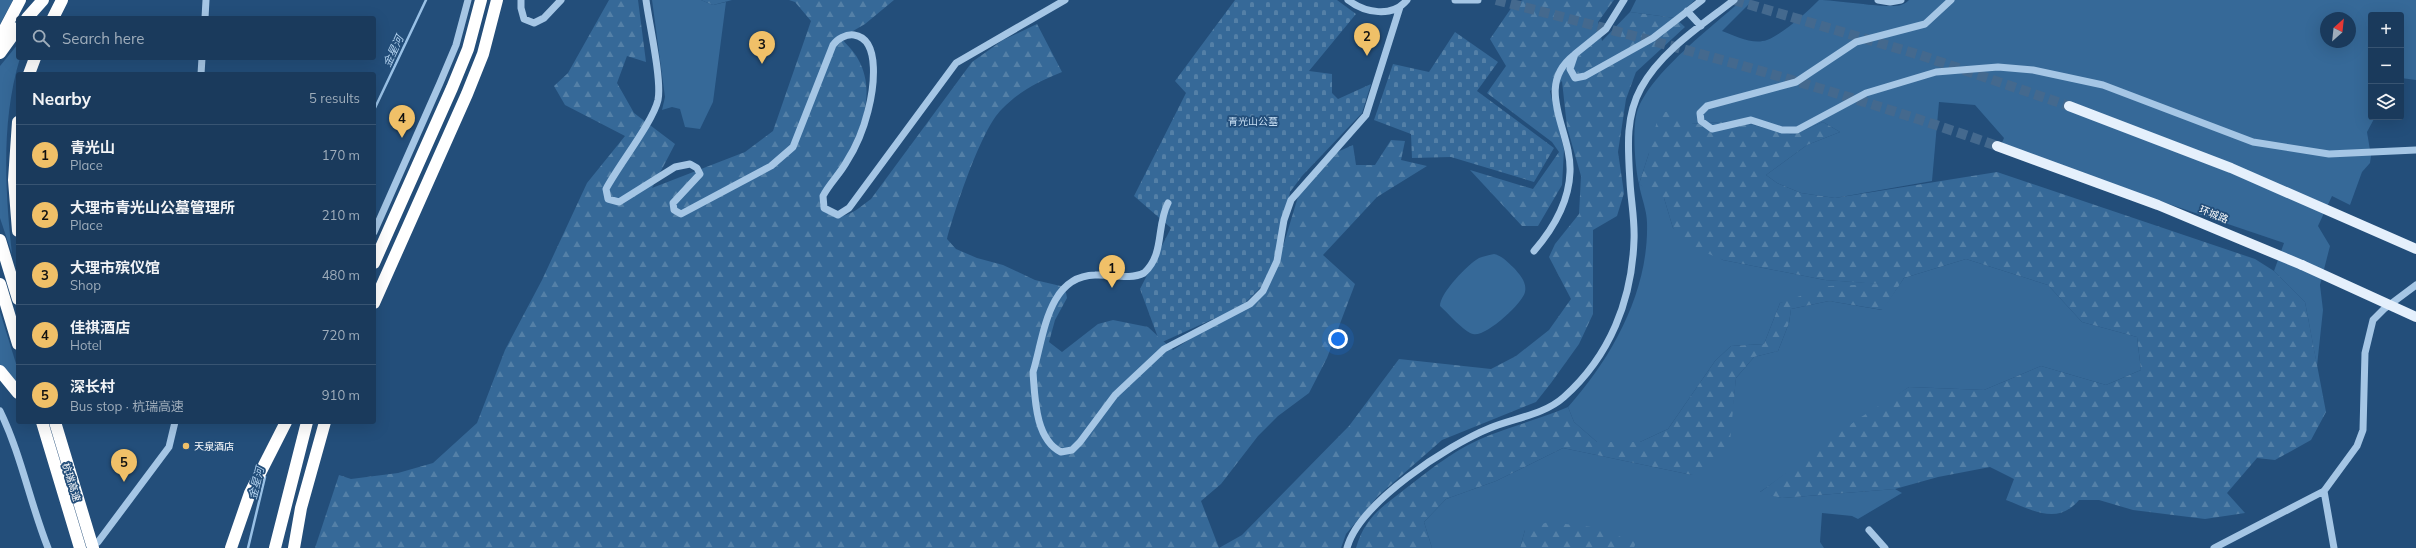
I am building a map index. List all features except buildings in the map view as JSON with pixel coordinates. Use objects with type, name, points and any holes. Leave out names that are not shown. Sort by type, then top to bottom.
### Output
[{"type":"highway","points":[[0,38],[20,0]]},
{"type":"highway","points":[[29,16],[43,0]]},
{"type":"highway","points":[[54,16],[62,0]]},
{"type":"highway","points":[[376,259],[468,49],[481,0]]},
{"type":"highway","points":[[376,299],[467,94],[483,54],[497,0]]},
{"type":"highway","points":[[0,53],[16,31]]},
{"type":"highway","points":[[30,72],[34,60]]},
{"type":"highway","points":[[16,151],[14,180],[16,206]]},
{"type":"highway","points":[[0,240],[16,292]]},
{"type":"highway","points":[[0,284],[16,337]]},
{"type":"highway","points":[[0,371],[16,391]]},
{"type":"highway","points":[[34,424],[63,493]]},
{"type":"highway","name":"杭瑞高速","points":[[43,424],[80,548]]},
{"type":"highway","name":"杭瑞高速","points":[[57,424],[62,444],[95,545]]},
{"type":"highway","points":[[231,548],[250,493],[285,424]]},
{"type":"highway","points":[[275,548],[306,424]]},
{"type":"highway","points":[[294,548],[301,508],[324,424]]},
{"type":"main road","points":[[2069,106],[2224,165],[2326,208],[2416,249]]},
{"type":"main road","name":"环城路","points":[[1997,146],[2151,202],[2302,264],[2416,317]]},
{"type":"street","points":[[205,16],[206,0]]},
{"type":"street","points":[[376,227],[456,44],[468,0]]},
{"type":"street","points":[[521,0],[521,8],[524,19],[534,23],[544,18],[561,0]]},
{"type":"street","points":[[646,0],[658,100],[651,115],[606,189],[608,199],[612,202],[619,202],[675,167],[690,164],[697,168],[700,174],[673,203],[674,210],[681,214],[771,166],[793,147],[833,45],[844,36],[855,35],[862,39],[869,48],[874,69],[868,113],[855,145],[847,162],[822,196],[824,208],[838,215],[849,208],[956,63],[1065,0]]},
{"type":"street","points":[[1348,0],[1356,6],[1369,10],[1387,12],[1400,7],[1407,0]]},
{"type":"street","points":[[1455,0],[1478,0]]},
{"type":"street","points":[[1534,251],[1550,232],[1560,213],[1569,181],[1568,148],[1553,91],[1560,71],[1566,61],[1606,28],[1624,0]]},
{"type":"street","points":[[1575,54],[1570,69],[1573,76],[1580,78],[1653,38],[1702,0]]},
{"type":"street","points":[[1347,548],[1363,518],[1416,471],[1458,442],[1556,403],[1575,385],[1607,345],[1624,308],[1633,260],[1634,239],[1628,150],[1631,113],[1641,88],[1649,75],[1668,55],[1734,0]]},
{"type":"street","points":[[1878,0],[1890,2],[1901,0]]},
{"type":"street","points":[[1951,0],[1925,24],[1856,42],[1796,82],[1707,106],[1700,113],[1701,121],[1712,129],[1751,120],[1782,130],[1797,130],[1862,94],[1936,72],[1998,67],[2017,68],[2103,85],[2253,142],[2329,154],[2416,150]]},
{"type":"street","points":[[1168,203],[1161,221],[1161,242],[1152,263],[1144,273],[1129,276],[1093,275],[1077,279],[1061,290],[1051,305],[1033,372],[1041,428],[1049,443],[1061,452],[1072,450],[1080,442],[1115,395],[1164,348],[1250,304],[1263,291],[1277,261],[1284,220],[1291,200],[1366,115],[1400,7]]},
{"type":"street","points":[[1688,11],[1702,26]]},
{"type":"street","points":[[201,72],[202,60]]},
{"type":"street","points":[[2214,548],[2324,491],[2357,446],[2363,430],[2365,353],[2373,320],[2384,309],[2416,285]]},
{"type":"street","points":[[0,411],[7,425],[34,513],[48,548]]},
{"type":"street","points":[[95,545],[169,448],[175,424]]},
{"type":"street","points":[[2324,491],[2334,548]]},
{"type":"street","points":[[1869,530],[1885,548]]},
{"type":"green space","points":[[0,0],[13,0],[0,24]]},
{"type":"green space","points":[[609,0],[638,0],[646,62],[627,56],[617,83],[634,113],[675,144],[652,188],[745,152],[773,131],[811,21],[795,2],[789,0],[894,0],[865,24],[841,38],[858,59],[865,77],[867,95],[864,113],[858,132],[840,167],[820,198],[820,205],[836,217],[851,213],[871,199],[972,62],[1003,40],[1037,24],[1062,72],[1037,83],[1023,92],[1009,102],[994,119],[977,151],[947,239],[956,249],[977,258],[1003,265],[1035,280],[1065,287],[1067,298],[1055,320],[1049,342],[1062,352],[1098,324],[1113,320],[1148,327],[1173,350],[1263,292],[1278,263],[1300,190],[1335,153],[1353,145],[1356,165],[1375,165],[1391,140],[1405,141],[1401,160],[1427,166],[1377,197],[1323,255],[1355,284],[1327,358],[1309,393],[1278,416],[1258,436],[1221,484],[1201,501],[1219,548],[315,548],[339,475],[351,479],[398,473],[433,463],[477,423],[505,350],[542,280],[587,183],[625,136],[565,105],[554,86],[568,73]]},
{"type":"green space","points":[[652,0],[701,0],[713,5],[726,2],[713,102],[700,129],[685,127],[680,109],[672,107],[662,110],[665,97]]},
{"type":"green space","points":[[701,0],[732,0],[713,5]]},
{"type":"green space","name":"青光山公墓","points":[[1235,0],[1337,0],[1356,14],[1309,71],[1332,74],[1332,93],[1338,99],[1371,84],[1362,113],[1302,176],[1290,192],[1280,251],[1262,286],[1242,306],[1160,343],[1140,289],[1171,228],[1134,196],[1186,93],[1175,81]]},
{"type":"green space","points":[[1523,0],[1614,0],[1598,22],[1602,41],[1630,12],[1675,18],[1685,27],[1636,72],[1626,99],[1618,152],[1624,193],[1617,216],[1593,230],[1593,314],[1579,344],[1536,402],[1442,440],[1378,496],[1346,534],[1341,548],[1219,548],[1242,535],[1349,426],[1399,359],[1491,369],[1516,356],[1549,330],[1571,299],[1549,257],[1555,244],[1579,214],[1581,176],[1567,127],[1562,81],[1550,91],[1564,150],[1562,185],[1538,226],[1522,226],[1470,170],[1533,189],[1559,152],[1552,142],[1487,93],[1506,66],[1490,39],[1514,4]]},
{"type":"green space","points":[[1636,0],[1695,0],[1675,18],[1630,12]]},
{"type":"green space","points":[[1742,0],[1750,0],[1750,3],[1722,31],[1750,41],[1762,41],[1774,37],[1787,28],[1819,0],[1895,6],[1902,5],[1909,0],[2416,0],[2416,80],[2404,78],[2404,12],[2368,12],[2368,120],[2373,120],[2367,132],[2371,156],[2370,163],[2362,172],[2350,205],[2332,196],[2318,226],[2330,246],[2320,285],[2323,310],[2317,366],[2305,302],[2274,271],[2284,243],[2000,147],[2004,138],[1975,105],[1939,102],[1932,181],[1835,198],[1801,193],[1777,183],[1766,175],[1807,145],[1840,132],[1823,122],[1793,135],[1737,121],[1691,124],[1649,153],[1639,184],[1635,158],[1635,119],[1644,97],[1654,82],[1683,52]]},
{"type":"green space","points":[[1455,32],[1498,62],[1477,91],[1554,148],[1534,182],[1451,157],[1412,158],[1411,134],[1374,120],[1393,64],[1429,72]]},
{"type":"green space","points":[[16,46],[16,60],[20,60],[10,106],[6,156],[6,180],[12,254],[0,218],[0,66]]},
{"type":"green space","points":[[1677,110],[1691,124],[1737,121],[1793,135],[1823,122],[1840,132],[1807,145],[1766,175],[1777,183],[1801,193],[1835,198],[1997,172],[2255,259],[2274,271],[2305,302],[2326,412],[2311,440],[2275,460],[2257,458],[2227,493],[2245,513],[2205,519],[2133,510],[2099,500],[2079,500],[2071,508],[2062,512],[2044,514],[2006,500],[2014,479],[1990,467],[1938,477],[1895,489],[1782,498],[1759,493],[1858,419],[1909,387],[1984,390],[2041,366],[2106,385],[2141,370],[2137,337],[2082,322],[2048,285],[1966,259],[1904,278],[1883,310],[1829,301],[1791,309],[1789,323],[1778,351],[1754,357],[1736,378],[1729,452],[1712,469],[1692,475],[1563,448],[1496,481],[1446,499],[1424,522],[1432,548],[1356,548],[1364,528],[1381,508],[1435,466],[1478,440],[1568,407],[1574,422],[1597,442],[1640,442],[1668,429],[1715,361],[1731,346],[1764,344],[1780,303],[1829,286],[1879,284],[1825,280],[1723,260],[1688,245],[1673,228],[1664,198],[1659,198],[1639,184],[1649,153],[1659,113]]},
{"type":"green space","points":[[1639,184],[1664,198],[1673,228],[1723,260],[1825,280],[1885,284],[1780,303],[1764,344],[1731,346],[1715,361],[1668,429],[1640,442],[1597,442],[1574,422],[1568,407],[1584,388],[1613,345],[1625,322],[1642,274],[1646,248],[1647,218]]},
{"type":"green space","points":[[1494,254],[1500,256],[1519,273],[1525,285],[1525,292],[1518,304],[1503,319],[1479,334],[1469,333],[1440,306],[1441,300],[1455,279],[1468,266],[1479,258]]},
{"type":"green space","points":[[1966,259],[2048,285],[2082,322],[2137,337],[2141,370],[2106,385],[2041,366],[1984,390],[1909,387],[1760,492],[1782,498],[1895,489],[1902,493],[1858,519],[1852,516],[1822,513],[1820,542],[1824,548],[1634,548],[1635,542],[1525,530],[1520,548],[1432,548],[1424,522],[1446,499],[1496,481],[1563,448],[1692,475],[1732,413],[1736,378],[1754,357],[1778,351],[1789,323],[1791,309],[1829,301],[1882,310],[1904,278]]},
{"type":"green space","points":[[0,312],[16,364],[16,382],[0,365]]},
{"type":"green space","points":[[1548,522],[1591,527],[1636,542],[1634,548],[1520,548],[1525,530]]},
{"type":"waterway","name":"金星河","points":[[376,106],[426,0]]},
{"type":"waterway","name":"金星河","points":[[248,548],[265,477]]},
{"type":"tunnel","points":[[1496,0],[1748,67],[1873,105],[1997,146]]},
{"type":"tunnel","points":[[1734,0],[1920,55],[2069,106]]},
{"type":"place","name":"大理市青光山公墓管理所","points":[[1367,56]]},
{"type":"place","name":"大理市殡仪馆","points":[[762,64]]},
{"type":"place","name":"佳祺酒店","points":[[402,138]]},
{"type":"place","name":"青光山","points":[[1112,288]]},
{"type":"place","name":"天泉酒店","points":[[186,446]]},
{"type":"place","name":"深长村","points":[[124,482]]}]
